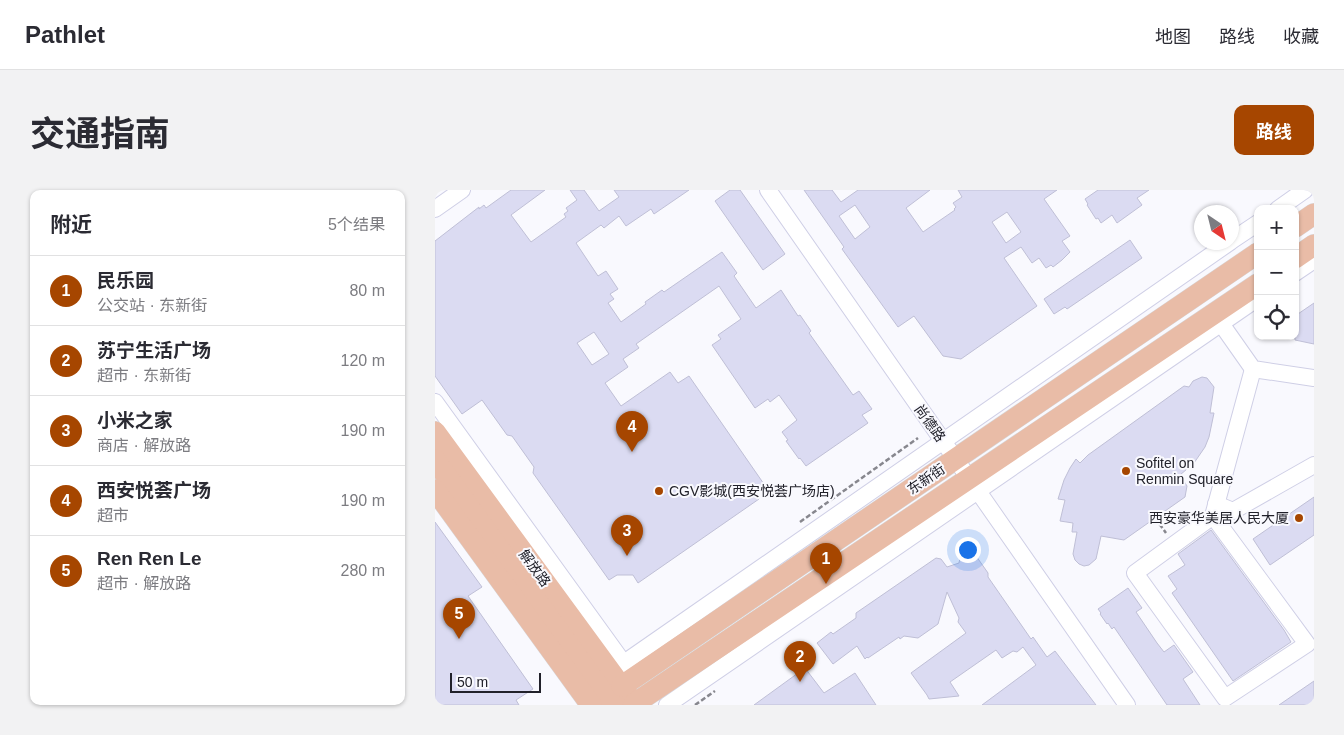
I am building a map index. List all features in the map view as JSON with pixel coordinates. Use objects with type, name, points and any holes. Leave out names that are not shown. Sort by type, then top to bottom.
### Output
[{"type":"main road","points":[[1299,224],[1314,214]]},
{"type":"main road","points":[[1299,255],[1314,245]]},
{"type":"main road","name":"东新街","points":[[612,691],[1254,256]]},
{"type":"main road","name":"东新街","points":[[641,703],[973,486],[1217,319],[1254,287]]},
{"type":"main road","name":"解放路","points":[[435,432],[612,691]]},
{"type":"main road","name":"解放路","points":[[435,460],[612,691],[641,703]]},
{"type":"main road","points":[[435,490],[612,691]]},
{"type":"street","points":[[435,209],[462,190]]},
{"type":"street","name":"尚德路","points":[[768,190],[1127,705]]},
{"type":"street","points":[[1284,205],[1305,190]]},
{"type":"street","points":[[1239,236],[1254,226]]},
{"type":"street","points":[[435,402],[612,691],[943,441],[1219,250]]},
{"type":"street","points":[[1299,270],[1314,260]]},
{"type":"street","points":[[1254,300],[1217,319],[1253,369],[1314,378]]},
{"type":"street","points":[[1215,510],[1311,642],[1228,702],[1135,573],[1215,510],[1253,369]]},
{"type":"street","points":[[1215,510],[1233,511],[1314,465]]},
{"type":"street","points":[[667,705],[973,486]]},
{"type":"path","points":[[1155,518],[1174,544]]},
{"type":"path","points":[[695,705],[715,691]]},
{"type":"building","points":[[511,190],[545,190],[511,215],[531,242],[566,217],[564,214],[568,211],[566,208],[577,200],[570,190],[584,190],[599,211],[619,197],[614,190],[689,190],[654,214],[651,209],[626,226],[619,216],[604,228],[601,225],[576,243],[598,276],[606,271],[618,289],[610,294],[614,299],[608,303],[621,322],[662,290],[664,292],[722,252],[737,273],[734,276],[756,308],[781,290],[798,316],[800,315],[811,331],[809,333],[853,395],[859,391],[872,409],[862,415],[868,423],[806,466],[786,441],[788,440],[782,432],[797,420],[779,395],[770,402],[768,399],[755,408],[712,345],[721,339],[718,335],[741,319],[719,286],[636,344],[639,348],[623,359],[628,367],[605,383],[621,406],[670,372],[678,383],[689,376],[766,487],[756,494],[759,499],[638,583],[633,575],[617,575],[609,580],[533,473],[534,467],[512,436],[507,435],[482,400],[462,414],[435,376],[435,241],[479,207],[479,209],[484,205],[486,208]],"holes":[[[594,332],[609,354],[592,365],[577,343]]]},
{"type":"building","points":[[730,190],[740,190],[785,254],[763,270],[715,201]]},
{"type":"building","points":[[804,190],[832,190],[841,202],[858,190],[930,190],[906,208],[923,232],[955,210],[956,207],[953,203],[962,197],[958,190],[1057,190],[1044,199],[1070,236],[1062,241],[1070,252],[1053,267],[1051,265],[1046,268],[1039,258],[1032,263],[1021,247],[1004,258],[1037,306],[961,359],[943,356],[914,316],[898,327],[842,249],[844,247]],"holes":[[[855,205],[870,227],[855,239],[839,216]],[[1007,212],[1021,232],[1006,243],[992,222]]]},
{"type":"building","points":[[1098,190],[1149,190],[1137,198],[1142,205],[1117,223],[1112,215],[1101,223],[1098,218],[1096,219],[1085,199]]},
{"type":"building","points":[[1130,240],[1142,258],[1067,309],[1065,307],[1054,314],[1044,299]]},
{"type":"building","points":[[1314,303],[1314,344],[1295,340],[1299,340],[1299,313]]},
{"type":"building","name":"Sofitel on Renmin Square","points":[[1202,377],[1207,378],[1214,387],[1210,413],[1214,413],[1205,447],[1194,463],[1180,475],[1187,486],[1185,497],[1124,540],[1101,536],[1096,559],[1089,565],[1079,564],[1073,554],[1077,532],[1072,532],[1073,523],[1060,521],[1065,500],[1058,499],[1070,468],[1076,459],[1080,463],[1088,455],[1184,386],[1189,387],[1193,381]]},
{"type":"building","name":"西安豪华美居人民大厦","points":[[1314,497],[1314,535],[1270,565],[1253,539]]},
{"type":"building","points":[[435,522],[482,587],[468,596],[533,689],[516,700],[519,705],[435,705]]},
{"type":"building","points":[[1211,530],[1291,642],[1233,681],[1172,593],[1177,589],[1168,576],[1185,565],[1178,554]]},
{"type":"building","points":[[969,552],[974,553],[988,573],[988,577],[1031,639],[1033,637],[1047,657],[1055,651],[1096,705],[982,705],[1036,665],[1023,647],[1017,652],[1013,651],[1002,658],[996,650],[950,682],[959,696],[929,699],[911,673],[966,633],[958,622],[959,618],[947,592],[938,624],[918,638],[904,636],[900,639],[899,637],[868,658],[865,659],[857,646],[833,664],[817,643],[831,632],[833,634],[856,618],[856,613],[936,558],[941,559],[947,567],[959,563],[960,558]]},
{"type":"building","points":[[1128,588],[1142,608],[1136,612],[1157,643],[1164,652],[1174,645],[1193,672],[1183,679],[1200,705],[1167,705],[1114,627],[1112,629],[1100,614],[1098,609]]},
{"type":"building","points":[[805,668],[824,693],[855,673],[876,705],[754,705]]},
{"type":"building","points":[[1314,681],[1314,705],[1279,705]]},
{"type":"place","name":"西安悦荟广场","points":[[632,452]]},
{"type":"place","name":"Sofitel on Renmin Square","points":[[1126,471]]},
{"type":"place","name":"CGV影城(西安悦荟广场店)","points":[[659,491]]},
{"type":"place","name":"西安豪华美居人民大厦","points":[[1299,518]]},
{"type":"place","name":"小米之家","points":[[627,556]]},
{"type":"place","name":"民乐园","points":[[826,584]]},
{"type":"place","name":"Ren Ren Le","points":[[459,639]]},
{"type":"place","name":"苏宁生活广场","points":[[800,682]]}]
